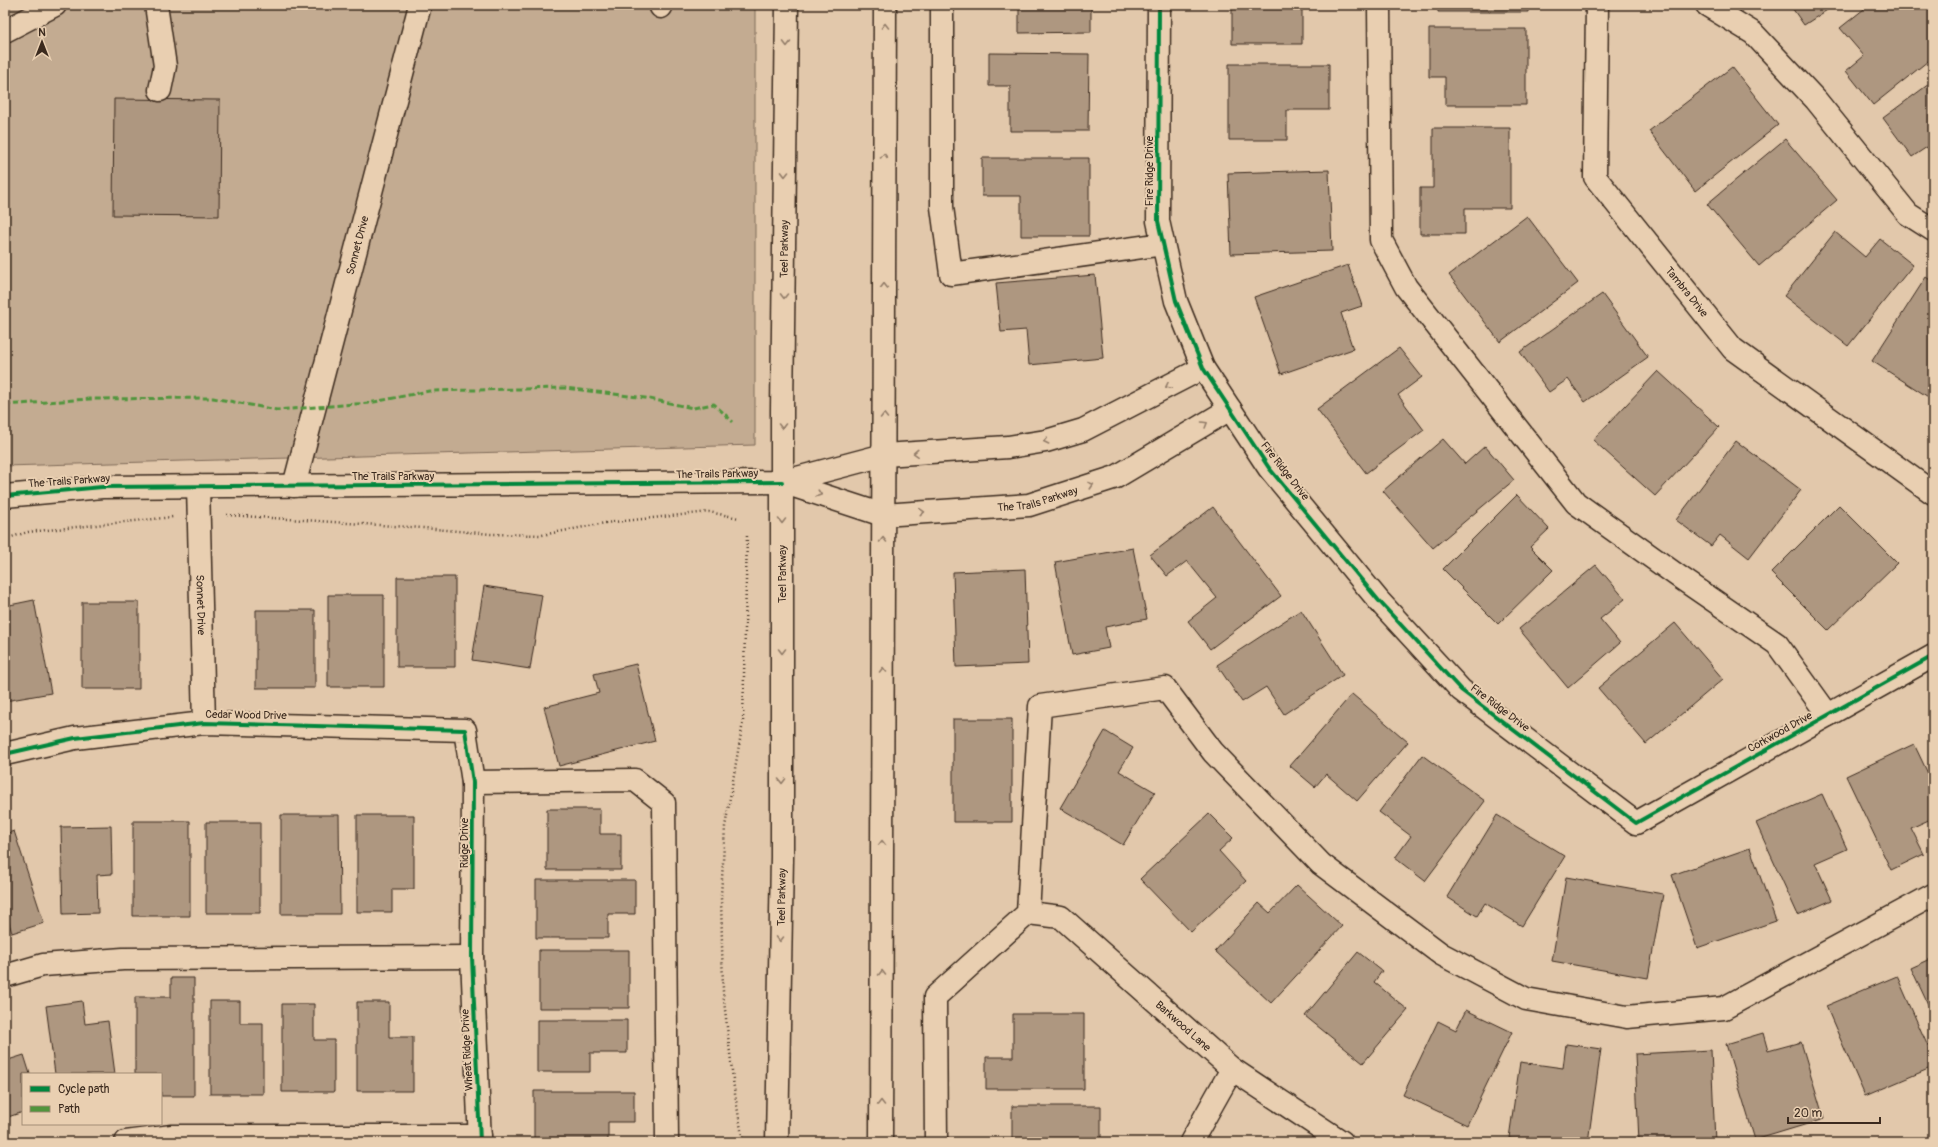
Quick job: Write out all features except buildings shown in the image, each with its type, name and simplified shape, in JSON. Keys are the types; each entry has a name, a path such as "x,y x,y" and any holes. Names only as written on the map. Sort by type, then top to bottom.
{"street":[{"path":"5,30 55,5"},
{"path":"156,5 165,66 160,90"},
{"name":"Sonnet Drive","path":"294,486 419,5"},
{"name":"Teel Parkway","path":"776,1142 782,857 782,482 787,5"},
{"path":"881,1142 885,5"},
{"path":"942,5 942,207 951,274 1163,244"},
{"name":"Fire Ridge Drive","path":"1159,5 1158,221 1176,301 1202,368 1268,468 1379,601 1461,690 1636,823"},
{"path":"1379,5 1381,240 1406,287 1576,502 1678,576 1776,644 1828,715"},
{"name":"Tambra Drive","path":"1597,5 1595,177 1733,349 1933,492"},
{"path":"1707,5 1753,33 1816,100 1908,214 1933,230"},
{"name":"The Trails Parkway","path":"5,496 102,487 782,482 884,455 1008,448 1046,441 1083,430 1202,368"},
{"name":"The Trails Parkway","path":"782,482 883,515 1029,505 1116,477 1230,409"},
{"name":"Sonnet Drive","path":"198,486 200,514 204,723"},
{"name":"Corkwood Drive","path":"1636,823 1933,656"},
{"path":"936,1142 935,997 1028,913 1040,706 1165,688 1213,752 1321,864 1441,954 1526,999 1627,1017 1724,1008 1933,895"},
{"name":"Cedar Wood Drive","path":"5,754 75,738 204,723 465,730"},
{"name":"Ridge Drive","path":"465,730 473,782 472,957"},
{"path":"473,782 635,780 664,803 667,1142"},
{"name":"Barkwood Lane","path":"1028,913 1061,917 1232,1069 1342,1142"},
{"path":"5,976 43,965 123,959 472,957"},
{"name":"Wheat Ridge Drive","path":"472,957 480,1139"},
{"path":"1191,1142 1232,1069"},
{"path":"126,1142 172,1136 284,1139 480,1139"}],"path":[{"path":"5,540 28,532 200,514 424,528 491,534 542,535 605,523 710,512 739,518"},
{"path":"743,1142 734,1088 723,992 721,896 725,827 743,722 747,535"}],"shaded area":[{"path":"5,5 755,5 755,445 5,466"}],"marked path":[{"path":"5,405 89,399 213,398 277,410 369,403 429,391 565,388 645,398 693,408 714,404 733,422"}],"cycle path":[{"path":"1159,5 1158,221 1176,301 1203,368 1269,468 1379,601 1461,690 1636,823 1933,656"},
{"path":"5,496 102,487 782,482"},
{"path":"5,754 75,738 204,723 465,730 473,782 472,957 480,1142"}]}
